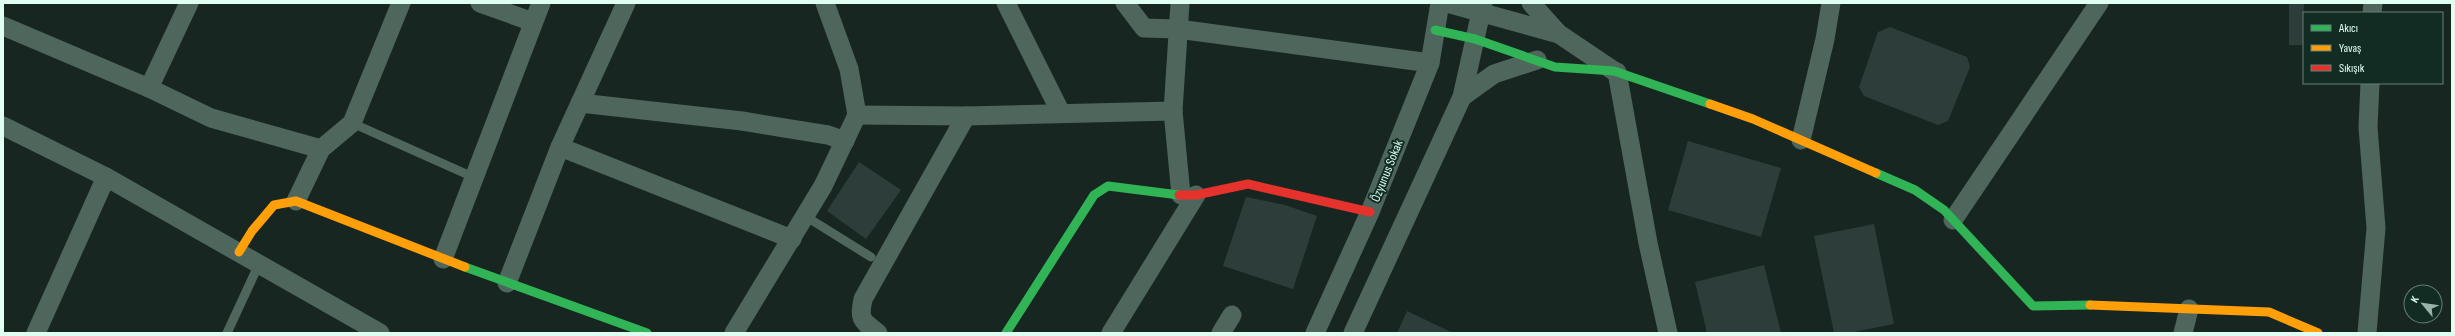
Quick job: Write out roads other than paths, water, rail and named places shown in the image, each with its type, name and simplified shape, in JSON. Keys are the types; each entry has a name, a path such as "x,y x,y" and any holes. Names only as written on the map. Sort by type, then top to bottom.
{"street":[{"path":"149,88 189,3"},
{"path":"296,201 321,149 352,124 401,3"},
{"path":"480,3 533,22"},
{"path":"443,258 540,3"},
{"path":"507,283 560,147 626,3"},
{"path":"734,333 805,216 845,141 857,115 849,69 825,3"},
{"path":"1006,3 1061,113"},
{"path":"1125,3 1144,28 1178,29 1430,63"},
{"path":"1111,333 1188,195 1174,111 1180,3"},
{"name":"Özyunus Sokak","path":"1315,333 1370,212 1430,63 1440,3"},
{"path":"1446,3 1482,8 1559,34"},
{"path":"1531,3 1559,34 1615,72 1648,243 1668,333"},
{"path":"1801,140 1825,39 1831,3"},
{"path":"1953,220 2099,3"},
{"path":"1353,333 1462,97 1482,8"},
{"path":"3,26 149,88 211,118 321,149"},
{"path":"1435,30 1475,39 1555,66 1615,72 1738,114 1915,190 1944,210 2033,306 2110,305 2269,312 2318,333"},
{"path":"1462,97 1494,74 1537,60"},
{"path":"2367,333 2376,228 2368,127 2370,84"},
{"path":"580,103 742,121 828,135 845,141"},
{"path":"857,115 966,116 1174,111"},
{"path":"878,333 863,321 860,314 863,299 966,116"},
{"path":"3,126 106,177 376,332"},
{"path":"560,147 792,239"},
{"path":"36,333 106,177"},
{"path":"1006,333 1094,195 1108,186 1188,195 1248,184 1370,212"},
{"path":"239,252 252,231 274,205 296,201 507,283 647,333"},
{"path":"2182,333 2190,309"},
{"path":"1221,333 1232,315"}],"lane":[{"path":"352,124 473,177"},
{"path":"805,216 871,257"},
{"path":"227,333 259,264"}]}
